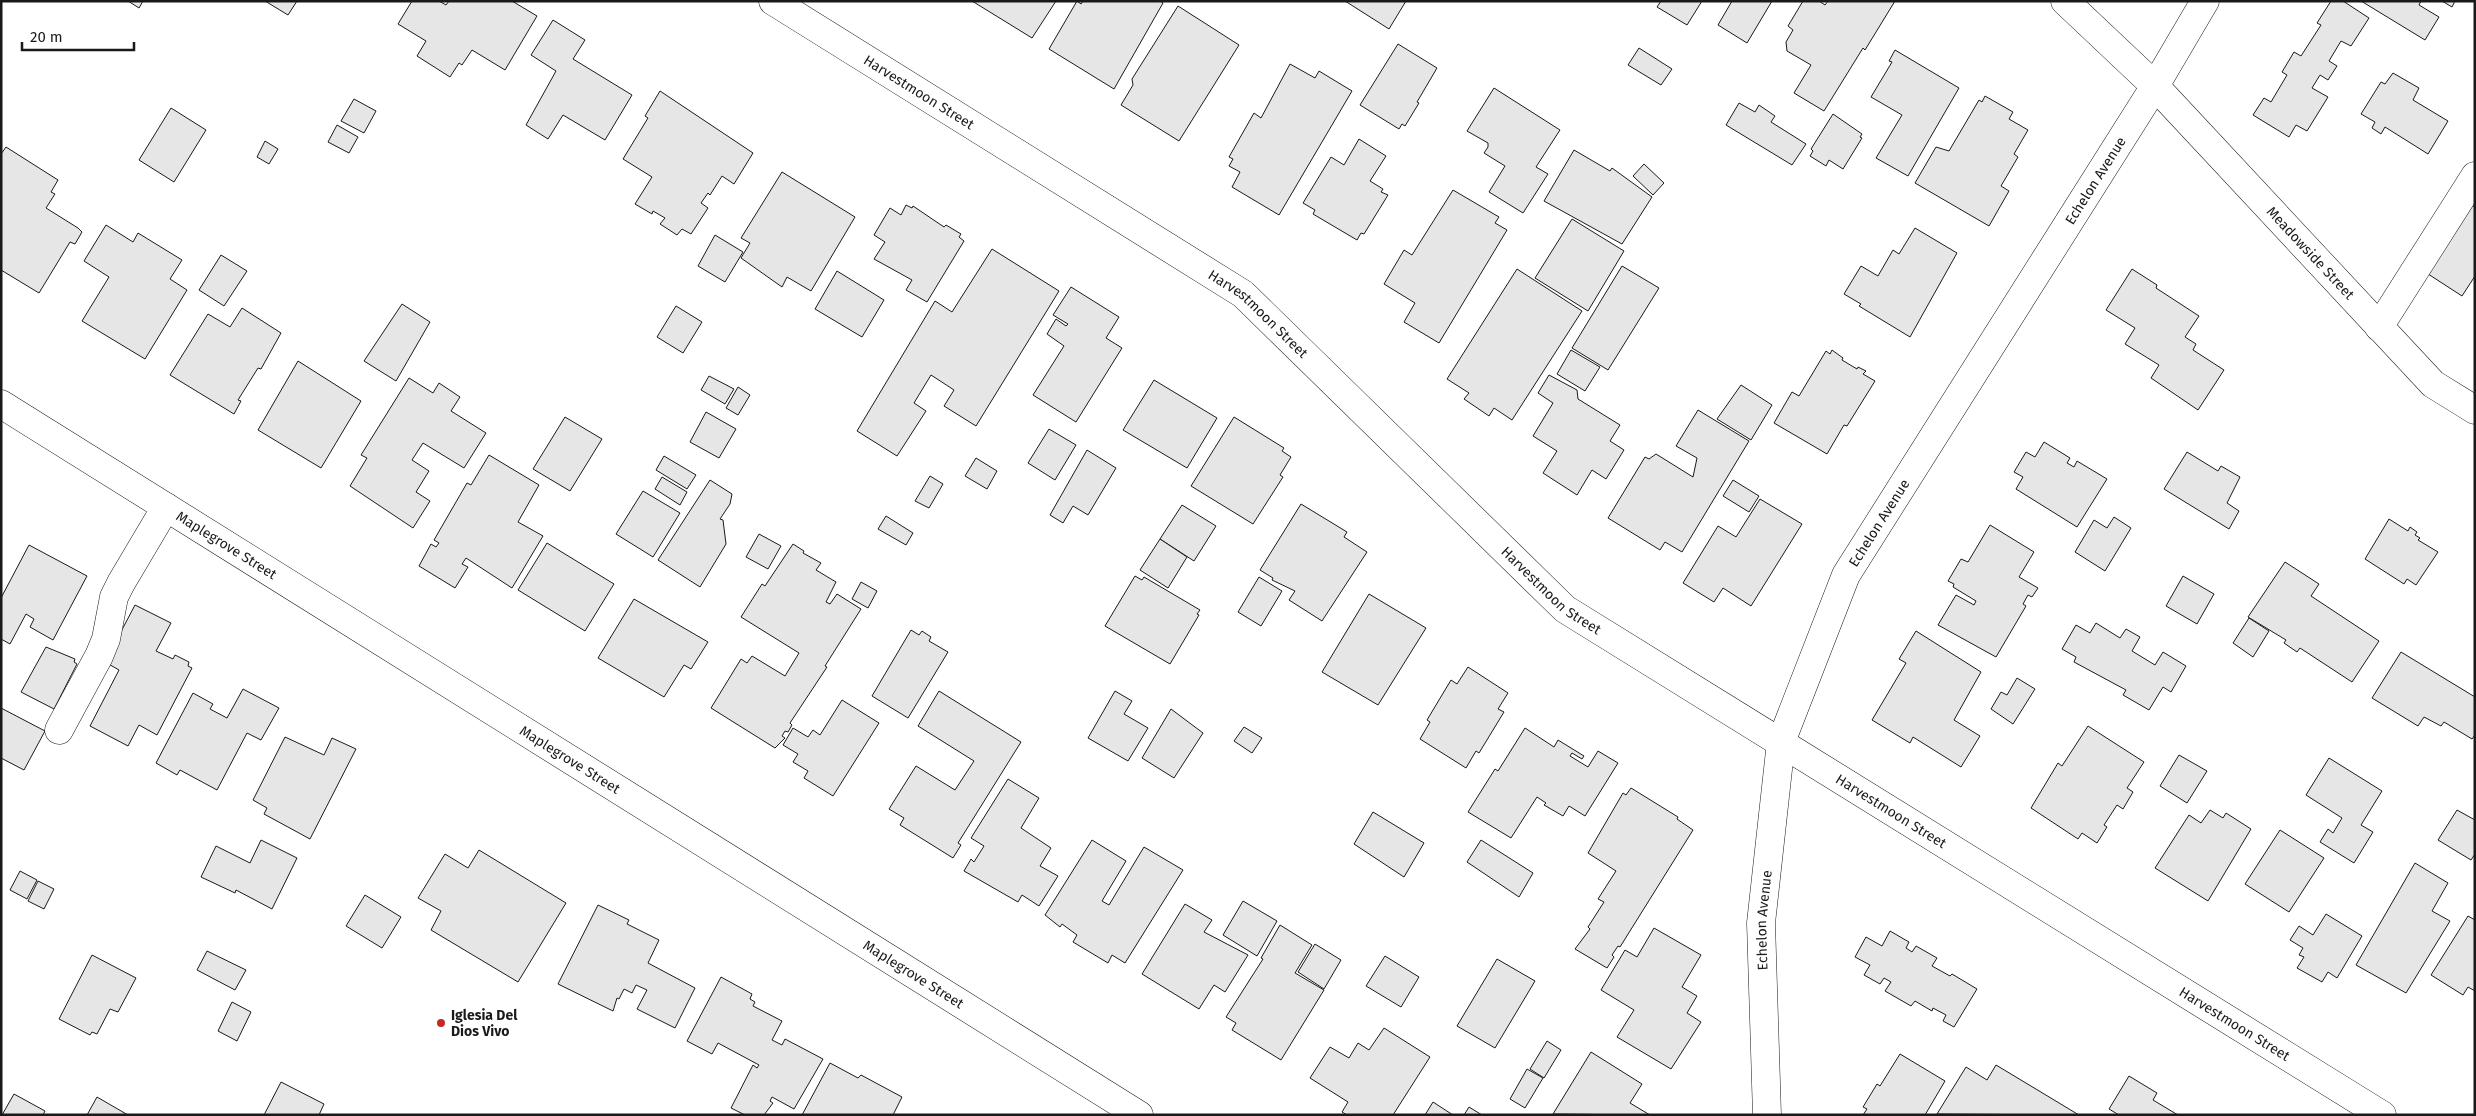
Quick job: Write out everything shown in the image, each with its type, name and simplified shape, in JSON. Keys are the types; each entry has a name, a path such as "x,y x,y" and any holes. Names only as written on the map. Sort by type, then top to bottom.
{"street":[{"name":"Harvestmoon Street","path":"773,1 1243,294 1565,609 2382,1115"},
{"name":"Meadowside Street","path":"2065,1 2154,86 2433,384 2475,410"},
{"name":"Echelon Avenue","path":"1767,1115 1761,923 1781,742 1846,575 2154,86 2205,1"},
{"path":"2379,327 2475,176"},
{"name":"Maplegrove Street","path":"1,404 1139,1115"},
{"path":"59,730 99,656 106,639 114,597 166,506"}],"building":[{"path":"128,1 143,1 139,8"},
{"path":"265,1 297,1 288,15"},
{"path":"412,1 439,1 446,5 449,1 512,1 537,16 505,70 472,50 462,65 459,63 450,77 417,56 426,41 398,24"},
{"path":"972,1 1056,1 1032,38"},
{"path":"1077,1 1081,4 1083,1 1160,1 1163,3 1114,89 1049,49"},
{"path":"1345,1 1406,1 1389,29"},
{"path":"1661,1 1702,1 1687,25 1657,7"},
{"path":"1732,1 1772,1 1747,43 1718,25"},
{"path":"1803,1 1819,1 1825,5 1828,1 1895,1 1824,111 1794,93 1811,65 1787,51 1786,42 1793,30 1788,26"},
{"path":"2331,1 2343,1 2369,18 2351,46 2341,41 2329,61 2337,66 2328,80 2320,75 2312,88 2328,97 2307,131 2296,125 2289,137 2253,115 2264,98 2271,102 2287,75 2282,72 2294,52 2301,56 2321,25 2317,23"},
{"path":"2361,1 2421,1 2419,5 2439,17 2425,40"},
{"path":"2442,1 2455,1 2452,7"},
{"path":"1178,6 1239,45 1179,141 1121,105 1133,85 1132,79"},
{"path":"553,20 585,40 573,59 632,95 605,140 563,115 548,139 526,125 556,71 531,55"},
{"path":"1398,44 1437,68 1405,126 1402,124 1399,129 1360,105"},
{"path":"1639,48 1672,69 1661,85 1628,65"},
{"path":"1895,50 1959,88 1908,176 1876,158 1902,115 1871,97 1892,62 1889,61"},
{"path":"1290,64 1315,78 1319,71 1352,91 1279,215 1232,187 1240,172 1229,166 1233,159 1229,157 1254,113 1261,118"},
{"path":"2393,73 2419,88 2413,100 2448,121 2428,154 2385,127 2381,134 2372,128 2375,122 2361,114 2381,82 2385,84"},
{"path":"1494,88 1560,130 1536,167 1548,174 1523,213 1489,192 1505,166 1484,153 1488,143 1467,131"},
{"path":"660,91 753,153 734,184 722,176 710,195 708,193 701,203 708,208 691,234 682,229 677,235 660,224 665,218 653,211 652,214 635,204 652,177 623,159 648,118 645,116"},
{"path":"1985,96 2013,112 2009,119 2028,130 2014,154 2018,157 2001,186 2009,191 1989,226 1915,183 1936,147 1949,151 1979,100 1982,102"},
{"path":"354,99 376,111 364,133 341,121"},
{"path":"1739,103 1755,112 1759,105 1775,116 1771,122 1806,144 1792,165 1726,125"},
{"path":"171,108 206,130 174,182 139,160"},
{"path":"1833,114 1862,134 1860,137 1862,138 1843,169 1829,160 1826,166 1810,156 1813,151 1811,149"},
{"path":"337,125 358,137 349,153 328,142"},
{"path":"1359,139 1386,156 1370,181 1383,189 1381,192 1388,195 1364,234 1361,233 1357,240 1313,214 1315,210 1303,203 1331,157 1344,165"},
{"path":"265,141 278,149 269,164 257,157"},
{"path":"6,147 58,180 51,192 55,194 46,208 82,232 75,244 70,242 39,293 1,270 1,154"},
{"path":"1574,150 1610,171 1612,168 1652,197 1622,244 1544,201"},
{"path":"1644,164 1664,183 1653,195 1633,176"},
{"path":"782,172 855,217 811,291 787,277 782,287 741,258 750,243 741,238"},
{"path":"1453,190 1499,217 1495,223 1507,230 1439,343 1404,322 1415,303 1384,284 1404,250 1412,255"},
{"path":"2469,204 2475,207 2475,276 2462,296 2425,272"},
{"path":"906,205 912,208 913,206 944,227 946,225 961,234 959,237 964,241 927,302 906,290 912,280 874,259 885,242 874,235 890,208 901,215"},
{"path":"1572,219 1624,251 1588,311 1535,278"},
{"path":"106,225 133,242 138,233 182,260 170,279 187,290 145,359 82,321 109,277 84,261"},
{"path":"1915,228 1957,253 1910,337 1859,306 1861,304 1844,294 1861,266 1878,276 1893,250 1899,254"},
{"path":"715,235 743,252 725,282 698,266"},
{"path":"992,249 1059,291 976,426 944,406 954,390 931,375 914,403 926,411 897,456 857,431 935,301 952,312"},
{"path":"221,255 247,271 224,306 199,290"},
{"path":"1622,266 1659,288 1608,370 1572,348"},
{"path":"1517,269 1582,311 1512,420 1494,408 1489,416 1464,399 1469,393 1447,379"},
{"path":"2132,269 2157,285 2156,288 2199,316 2185,337 2196,344 2193,350 2224,370 2198,410 2151,378 2159,365 2125,344 2135,328 2106,310"},
{"path":"837,271 884,300 862,337 815,309"},
{"path":"1071,287 1119,317 1106,338 1122,348 1076,422 1033,395 1064,346 1047,334 1056,319 1066,326 1068,324 1053,315"},
{"path":"402,304 430,322 396,381 364,361"},
{"path":"676,306 702,322 683,353 657,337"},
{"path":"242,308 281,333 261,369 258,368 238,400 241,401 234,414 170,375 208,314 230,327"},
{"path":"1571,350 1600,367 1585,391 1557,374"},
{"path":"1832,350 1843,358 1842,360 1857,369 1858,367 1866,371 1863,374 1875,381 1847,426 1844,425 1827,454 1774,423 1792,392 1799,396 1826,351 1830,354"},
{"path":"298,361 361,401 321,468 258,430"},
{"path":"1549,375 1577,390 1578,399 1620,425 1610,441 1624,450 1606,479 1592,470 1577,495 1543,473 1557,451 1533,436 1553,403 1538,393"},
{"path":"709,376 734,389 725,404 701,390"},
{"path":"409,378 433,393 439,383 460,397 451,411 486,433 464,468 423,443 412,460 429,471 416,492 430,501 413,528 350,486 367,458 361,455"},
{"path":"1154,380 1217,418 1187,468 1123,430"},
{"path":"1741,385 1772,405 1751,440 1717,419"},
{"path":"738,387 750,395 738,415 726,408"},
{"path":"1698,410 1749,441 1682,552 1665,542 1660,550 1608,518 1645,457 1649,459 1656,454 1693,477 1697,458 1676,446"},
{"path":"706,412 736,429 719,458 690,442"},
{"path":"565,417 602,439 570,491 533,469"},
{"path":"1234,417 1284,448 1282,451 1291,457 1280,475 1283,477 1253,524 1191,486"},
{"path":"1049,429 1076,445 1055,480 1028,463"},
{"path":"2044,442 2070,458 2067,463 2074,467 2077,461 2107,479 2077,527 2016,489 2023,477 2014,472 2026,452 2035,457"},
{"path":"1087,450 1116,468 1088,515 1073,506 1063,523 1050,515"},
{"path":"2187,452 2218,471 2221,466 2240,477 2227,503 2239,511 2229,529 2164,489"},
{"path":"489,455 539,485 518,522 543,536 512,588 466,558 462,564 468,567 455,588 419,566 431,544 436,547 439,543 434,540 467,483 471,485"},
{"path":"664,456 696,475 687,489 656,470"},
{"path":"976,458 997,471 987,489 965,476"},
{"path":"930,476 943,484 929,508 915,501"},
{"path":"662,477 687,492 680,505 655,489"},
{"path":"710,480 732,494 730,504 720,519 723,520 726,544 700,587 658,560"},
{"path":"1733,480 1759,496 1749,512 1723,496"},
{"path":"643,491 680,513 653,557 616,534"},
{"path":"1760,499 1802,524 1751,606 1723,588 1714,602 1683,583 1718,526 1736,537"},
{"path":"1301,504 1347,532 1344,537 1367,552 1322,621 1289,600 1295,591 1272,580 1273,578 1260,570"},
{"path":"1182,505 1216,526 1194,561 1160,539"},
{"path":"886,516 913,533 906,545 878,529"},
{"path":"2114,517 2131,528 2105,571 2075,552 2094,520 2107,528"},
{"path":"2389,519 2408,531 2410,527 2417,532 2415,535 2420,538 2418,540 2438,552 2416,585 2407,579 2404,584 2365,559"},
{"path":"1990,525 2034,552 2019,577 2038,588 2032,597 2028,595 2023,604 2026,606 1996,657 1938,625 1956,595 1974,605 1976,601 1953,587 1954,584 1948,581 1961,559 1968,562"},
{"path":"759,534 781,546 768,569 746,557"},
{"path":"1160,539 1187,557 1168,588 1140,570"},
{"path":"547,543 614,584 585,631 518,590"},
{"path":"793,544 804,551 803,553 821,563 816,570 836,582 826,602 830,604 837,594 861,609 825,666 827,667 790,723 792,725 788,732 785,731 782,736 785,738 775,748 711,708 741,659 747,663 752,656 785,676 799,653 741,617 762,584 765,586"},
{"path":"29,545 87,576 53,640 30,627 34,619 26,614 10,644 1,639 1,598"},
{"path":"2285,562 2319,584 2311,596 2379,641 2352,682 2300,648 2297,652 2284,643 2286,640 2248,617"},
{"path":"1135,576 1142,580 1144,577 1200,610 1197,614 1199,615 1170,664 1105,626"},
{"path":"2183,576 2214,594 2197,624 2166,606"},
{"path":"1259,577 1282,591 1261,626 1238,612"},
{"path":"861,582 877,591 868,608 852,599"},
{"path":"1369,594 1426,628 1378,705 1322,672"},
{"path":"634,599 708,642 691,669 684,665 664,697 598,658"},
{"path":"135,605 171,623 156,651 173,659 175,655 189,662 188,666 192,668 157,735 139,725 128,746 90,726 119,670 105,662"},
{"path":"2249,618 2269,631 2253,657 2233,643"},
{"path":"2096,623 2120,638 2126,629 2140,637 2132,651 2155,665 2163,652 2186,666 2171,692 2163,687 2149,710 2123,695 2126,690 2074,662 2076,657 2062,649 2076,625 2090,633"},
{"path":"911,630 919,635 922,631 931,637 929,641 948,652 908,718 872,696"},
{"path":"1916,631 1981,672 1954,720 1980,736 1961,767 1913,737 1910,743 1872,720 1906,663 1899,659"},
{"path":"46,647 75,659 74,662 77,664 54,709 21,692"},
{"path":"2401,652 2475,697 2475,735 2472,739 2444,722 2441,726 2424,717 2418,726 2372,698"},
{"path":"1468,667 1508,693 1498,709 1504,712 1479,753 1476,751 1466,768 1420,739 1430,722 1427,720 1451,680 1457,684"},
{"path":"2017,678 2035,689 2013,724 1991,709 2001,692 2007,695"},
{"path":"243,689 279,708 261,740 247,733 217,790 180,770 177,775 156,763 193,693 213,704 210,709 227,718"},
{"path":"939,691 1021,742 958,843 961,845 953,858 900,825 904,818 889,809 916,766 955,790 974,761 918,726"},
{"path":"1115,691 1132,701 1124,714 1148,728 1128,761 1088,738"},
{"path":"842,700 879,723 833,796 804,778 808,771 793,762 798,754 783,745 793,728 808,737 813,730 820,735"},
{"path":"1,708 45,731 24,770 1,758"},
{"path":"1171,709 1203,733 1174,778 1142,758"},
{"path":"2088,726 2144,762 2127,788 2133,792 2123,809 2117,805 2104,825 2107,827 2097,843 2082,833 2078,839 2031,808 2058,763 2062,766"},
{"path":"1244,727 1262,738 1252,753 1234,741"},
{"path":"1525,728 1554,747 1558,740 1584,756 1582,759 1572,753 1570,756 1588,767 1598,751 1618,763 1585,816 1569,806 1563,816 1544,805 1546,803 1537,797 1511,838 1468,812 1495,769 1498,771"},
{"path":"285,737 324,755 332,738 356,749 310,839 264,814 267,808 253,800"},
{"path":"2179,755 2207,771 2187,803 2160,786"},
{"path":"2329,758 2382,791 2361,825 2373,832 2354,863 2320,842 2328,829 2333,833 2342,818 2306,795"},
{"path":"1008,779 1039,798 1021,828 1051,848 1040,866 1058,876 1039,906 1022,895 1018,902 964,871 971,859 974,862 984,846 971,838"},
{"path":"1631,788 1678,817 1677,819 1693,830 1620,947 1618,946 1612,955 1614,957 1607,968 1575,949 1590,929 1588,927 1604,902 1598,899 1616,871 1588,853 1623,793 1626,795"},
{"path":"2210,810 2223,818 2226,813 2251,829 2208,901 2155,868 2189,815 2201,823"},
{"path":"2457,810 2475,820 2475,854 2471,860 2438,840"},
{"path":"1373,812 1424,843 1404,877 1354,844"},
{"path":"2280,830 2324,858 2289,912 2245,884"},
{"path":"261,840 297,858 272,909 236,890 235,893 201,877 216,846 250,863"},
{"path":"1092,840 1126,861 1102,901 1109,905 1144,847 1183,870 1125,963 1112,955 1108,963 1073,942 1077,935 1062,924 1060,927 1045,915"},
{"path":"1481,840 1533,873 1519,897 1467,862"},
{"path":"479,850 566,903 518,982 431,930 441,911 418,898 445,854 468,868"},
{"path":"2415,863 2448,883 2432,911 2450,921 2406,993 2356,965"},
{"path":"20,871 37,880 27,899 10,890"},
{"path":"38,881 54,889 44,909 28,901"},
{"path":"365,895 401,917 382,948 346,926"},
{"path":"1243,901 1277,921 1257,956 1223,935"},
{"path":"1185,904 1212,920 1204,932 1248,955 1225,992 1214,985 1199,1009 1142,974"},
{"path":"598,905 629,920 627,924 659,940 648,963 695,988 675,1028 637,1009 647,990 636,985 632,993 624,989 619,999 617,998 613,1011 558,984"},
{"path":"2326,914 2362,936 2337,978 2328,972 2322,982 2297,968 2304,957 2299,955 2303,948 2290,940 2299,926 2313,935"},
{"path":"2468,916 2475,920 2475,991 2468,987 2463,995 2431,975"},
{"path":"1280,925 1312,945 1295,973 1324,990 1281,1060 1232,1030 1236,1023 1226,1017 1263,959 1261,958"},
{"path":"1654,928 1701,955 1682,987 1697,996 1687,1013 1701,1022 1671,1069 1617,1037 1634,1010 1601,990 1625,950 1637,957"},
{"path":"1890,931 1909,942 1906,948 1912,952 1916,946 1937,958 1932,966 1950,976 1952,974 1977,989 1954,1027 1943,1021 1946,1015 1933,1008 1932,1011 1915,1001 1911,1006 1885,991 1891,982 1884,978 1880,984 1864,975 1870,965 1855,957 1866,937 1882,946"},
{"path":"1315,944 1341,960 1324,989 1298,972"},
{"path":"207,951 246,970 235,990 197,970"},
{"path":"92,955 136,978 118,1012 110,1009 97,1034 92,1032 90,1035 59,1019"},
{"path":"1385,956 1419,977 1401,1007 1366,986"},
{"path":"1497,959 1535,981 1495,1048 1457,1026"},
{"path":"721,977 752,994 750,999 755,1002 753,1006 782,1021 772,1040 782,1045 785,1039 823,1059 794,1109 772,1097 770,1101 773,1103 764,1115 745,1115 731,1108 753,1065 757,1068 759,1065 718,1043 712,1054 687,1041"},
{"path":"232,1002 251,1012 237,1041 218,1031"},
{"path":"1384,1028 1430,1057 1393,1115 1347,1115 1342,1112 1348,1102 1310,1078 1330,1047 1349,1058 1358,1043 1369,1050"},
{"path":"1547,1041 1561,1050 1544,1078 1530,1069"},
{"path":"1591,1052 1642,1084 1630,1103 1650,1115 1553,1114"},
{"path":"1900,1054 1945,1081 1925,1115 1863,1115 1867,1109 1863,1107 1877,1084 1880,1086"},
{"path":"830,1063 858,1078 861,1075 902,1097 893,1115 802,1115"},
{"path":"1996,1065 2079,1115 1937,1114 1966,1067 1987,1080"},
{"path":"1527,1069 1543,1078 1525,1108 1510,1099"},
{"path":"2129,1076 2157,1093 2153,1100 2178,1115 2119,1115 2109,1109"},
{"path":"281,1082 324,1104 319,1115 264,1115"},
{"path":"14,1094 45,1111 43,1115 2,1115"},
{"path":"97,1097 128,1115 87,1115"},
{"path":"1433,1102 1453,1115 1425,1115"},
{"path":"1469,1107 1482,1115 1464,1115"}],"place":[{"name":"Iglesia Del Dios Vivo","path":"441,1023"}]}
